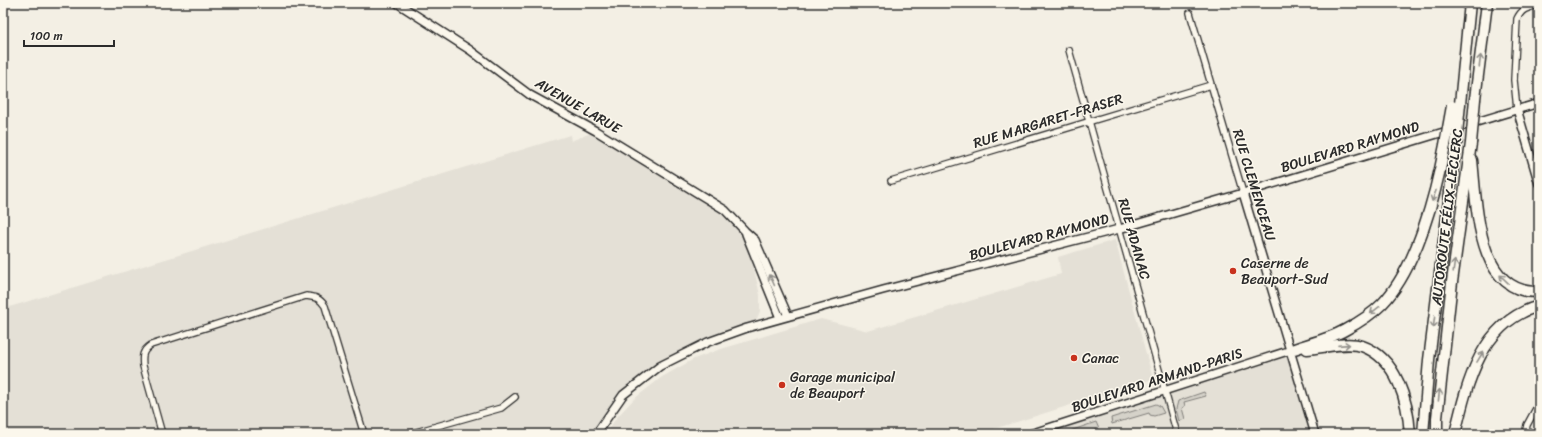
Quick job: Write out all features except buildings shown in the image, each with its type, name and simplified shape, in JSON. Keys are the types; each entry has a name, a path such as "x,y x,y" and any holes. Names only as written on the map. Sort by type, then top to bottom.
{"highway":[{"name":"AUTOROUTE FÉLIX-LECLERC","path":"1423,434 1430,353 1456,144 1456,105 1468,32 1470,3"},
{"name":"AUTOROUTE FÉLIX-LECLERC","path":"1437,434 1437,418 1451,290 1487,3"},
{"path":"1291,350 1344,331 1382,304 1400,281 1416,247 1437,185 1445,145 1456,105"},
{"path":"1470,142 1479,224 1486,250 1499,275 1512,287 1530,292 1539,292"},
{"path":"1455,434 1462,405 1476,363 1492,337 1504,323 1519,313 1539,306"},
{"path":"1291,350 1350,345 1362,346 1377,354 1390,369 1402,390 1410,434"}],"street":[{"name":"AVENUE LARUE","path":"397,3 470,50 530,95 596,131 725,210 745,232 756,240 788,316"},
{"path":"1539,5 1520,12 1517,19 1514,80 1517,109 1539,184"},
{"name":"RUE CLEMENCEAU","path":"1190,13 1315,434"},
{"name":"RUE ADANAC","path":"1069,50 1177,434"},
{"name":"RUE MARGARET-FRASER","path":"891,181 1211,85"},
{"name":"BOULEVARD RAYMOND","path":"596,434 623,395 660,366 708,342 747,328 1119,229 1539,103"},
{"name":"AVENUE LARUE","path":"745,232 780,318"},
{"path":"162,434 142,358 143,353 151,345 306,296 316,298 325,306 364,434"},
{"name":"BOULEVARD ARMAND-PARIS","path":"1030,434 1165,392 1291,350"},
{"path":"409,434 501,408 515,397"},
{"path":"1525,434 1527,424 1539,403"}],"shaded area":[{"path":"596,131 725,210 745,231 760,295 760,311 757,319 747,328 660,366 623,395 596,434 3,434 3,309 570,135 571,141"},
{"path":"1115,240 1153,379 978,434 605,434 617,417 634,399 662,377 694,359 718,350 821,319 868,331 1061,274 1058,257"},
{"path":"1291,350 1315,434 1031,434"},
{"path":"1204,392 1206,396 1184,402 1185,406 1182,408 1185,419 1179,421 1176,409 1178,401"},
{"path":"1156,404 1160,406 1164,413 1154,416 1150,415 1149,413 1112,424 1111,418"},
{"path":"1096,422 1099,429 1084,434 1066,434 1067,432"}],"place":[{"name":"Caserne de Beauport-Sud","path":"1233,271"},
{"name":"Canac","path":"1074,358"},
{"name":"Garage municipal de Beauport","path":"782,385"}]}
